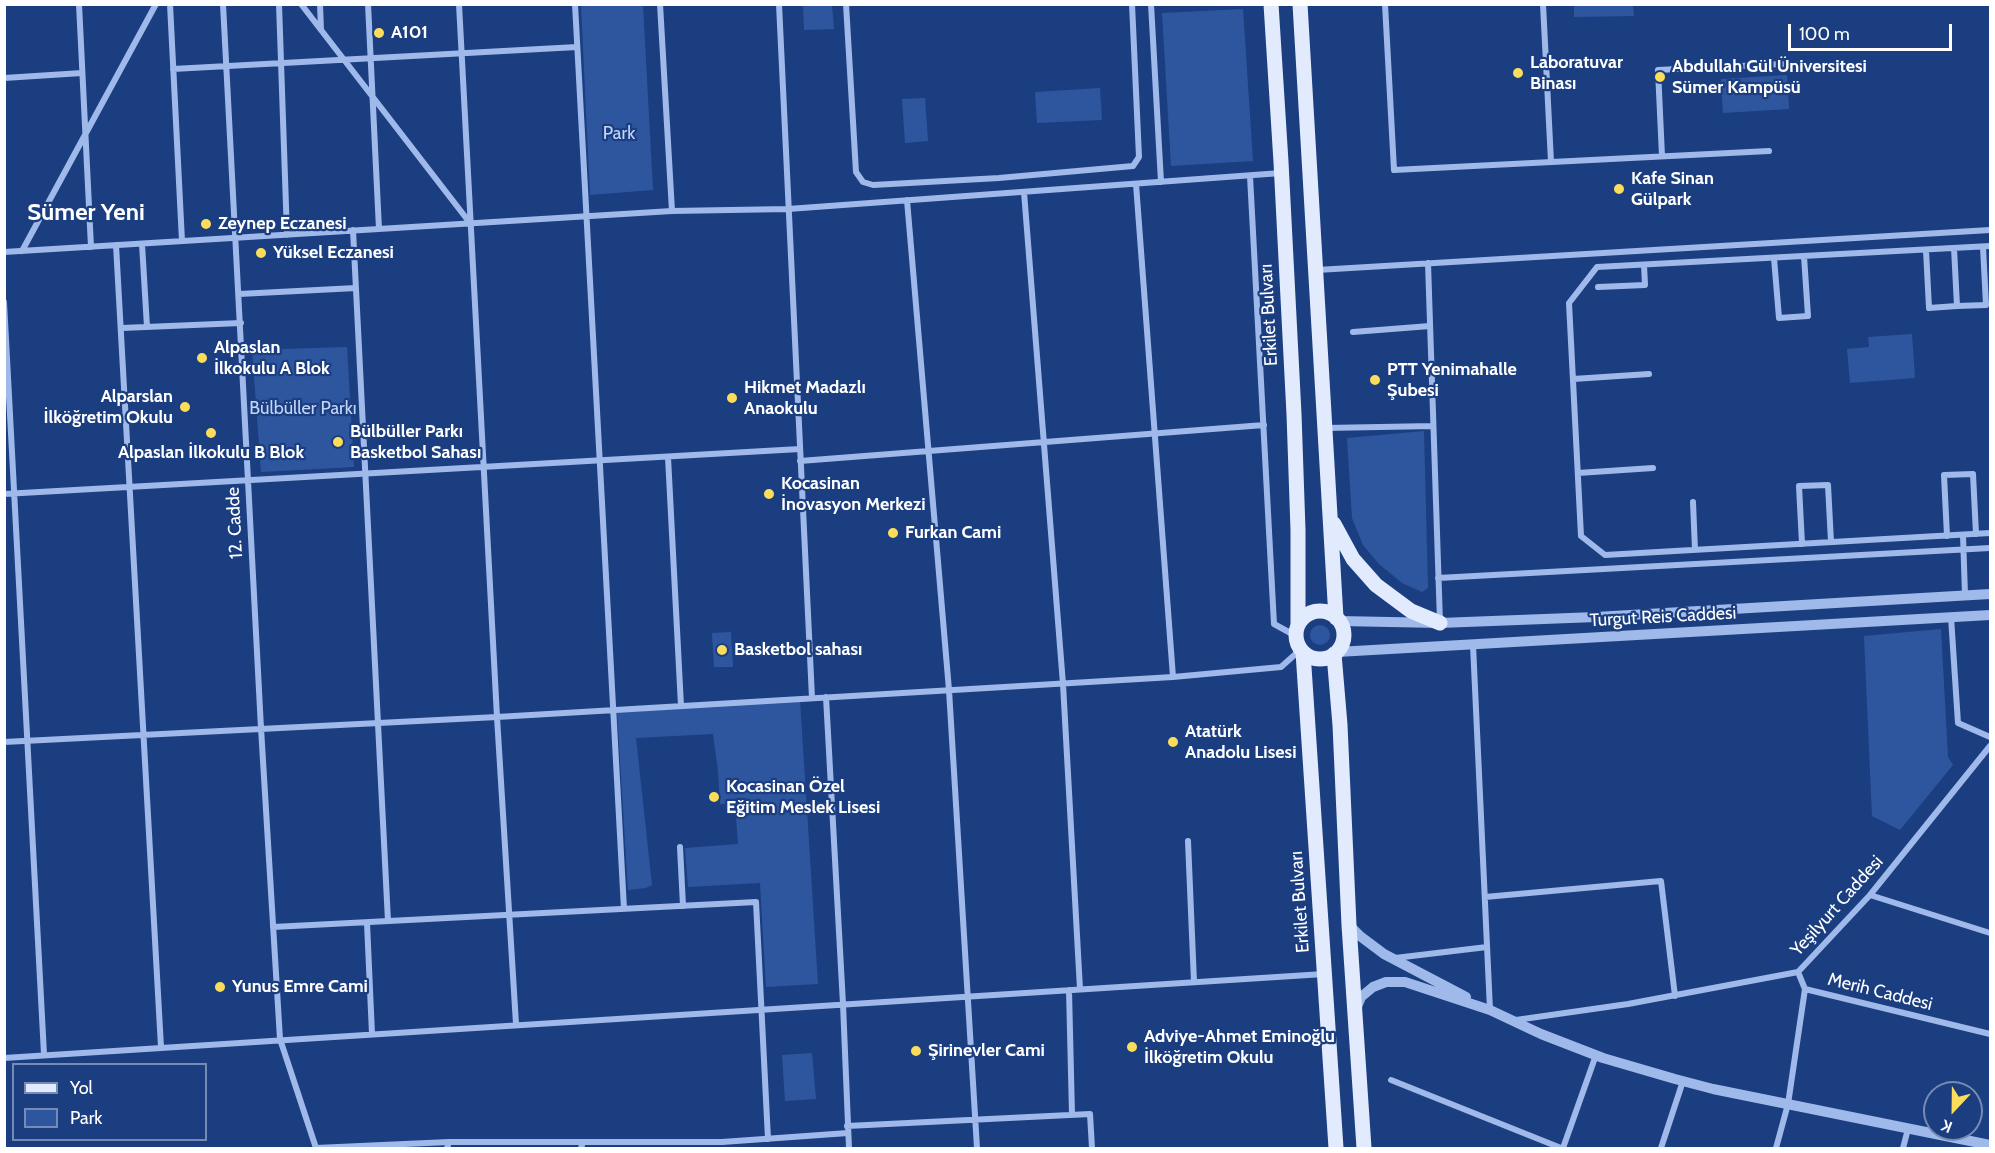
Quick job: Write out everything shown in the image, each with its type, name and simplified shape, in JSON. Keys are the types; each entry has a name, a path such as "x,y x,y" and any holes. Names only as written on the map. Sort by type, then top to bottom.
{"main road":[{"name":"Erkilet Bulvarı","path":"1271,4 1294,426 1299,641 1336,1149"},
{"path":"1300,4 1329,514 1337,619 1344,634 1343,642 1336,653 1349,925 1364,1149"},
{"path":"1329,514 1344,545 1358,566 1376,585 1411,611 1440,623"},
{"path":"1336,653 1320,659 1313,658 1299,641 1305,616 1315,612 1326,612 1337,619"}],"street":[{"path":"79,4 91,247"},
{"path":"22,251 156,4"},
{"path":"170,4 182,241"},
{"name":"12. Cadde","path":"223,4 261,728 280,1039 316,1148"},
{"path":"279,4 287,235"},
{"path":"301,4 471,223"},
{"path":"320,4 321,31"},
{"path":"368,4 378,229"},
{"path":"459,4 497,717 516,1024"},
{"path":"574,4 624,909"},
{"path":"660,4 672,211"},
{"path":"779,4 812,698"},
{"path":"846,4 856,172 863,182 873,185 999,178 1133,166 1139,157 1131,4"},
{"path":"1151,4 1161,182"},
{"path":"1385,4 1394,170 1769,151"},
{"path":"1543,4 1551,162"},
{"path":"173,69 577,47"},
{"path":"1662,156 1658,69 1782,64"},
{"path":"4,78 82,73"},
{"path":"4,252 672,211 788,209 1282,173"},
{"path":"4,742 497,717 1063,684 1281,667 1299,641 1274,624 1250,176"},
{"path":"1136,184 1173,677"},
{"path":"1024,192 1063,684 1080,989"},
{"path":"907,200 949,690 977,1149"},
{"path":"353,230 388,921"},
{"path":"1316,270 1990,230"},
{"path":"142,244 147,327"},
{"path":"116,245 161,1047"},
{"path":"1926,250 1929,308 1986,305 1987,246 1597,267 1569,303 1581,536 1605,555 1990,533"},
{"path":"1954,248 1957,306"},
{"path":"1774,258 1779,318 1808,316 1804,256"},
{"path":"1428,263 1440,623"},
{"path":"1598,287 1645,285 1644,265"},
{"path":"239,294 356,288"},
{"path":"4,302 44,1054"},
{"path":"122,328 241,323"},
{"path":"1353,332 1430,326"},
{"path":"1573,379 1650,374"},
{"path":"800,461 1264,425"},
{"path":"1325,428 1433,426"},
{"path":"4,494 800,449"},
{"path":"668,457 681,706"},
{"path":"1578,473 1653,468"},
{"path":"1947,536 1944,476 1973,474 1976,534"},
{"path":"1802,544 1799,486 1828,485 1831,542"},
{"path":"1693,502 1695,550"},
{"path":"1963,535 1965,595"},
{"path":"1438,578 1990,548"},
{"name":"Turgut Reis Caddesi","path":"1337,619 1440,623 1596,617 1990,594"},
{"name":"Turgut Reis Caddesi","path":"1336,653 1990,615"},
{"path":"1951,617 1959,723 1990,737"},
{"path":"1473,645 1490,1010"},
{"path":"826,697 849,1149"},
{"name":"Yeşilyurt Caddesi","path":"1512,1021 1675,996 1798,972 1869,895 1990,746"},
{"path":"1188,841 1194,982"},
{"path":"680,847 683,906"},
{"path":"1485,897 1661,881 1675,996"},
{"path":"1869,895 1990,933"},
{"path":"273,927 756,902 768,1139"},
{"path":"367,922 372,1034"},
{"path":"1349,925 1372,946 1490,1010 1596,1055 1683,1081 1990,1145"},
{"path":"1393,958 1487,947"},
{"path":"1798,972 1805,989"},
{"path":"4,1058 1324,974"},
{"path":"1354,1012 1357,1004 1367,992 1380,984 1393,981 1405,982 1490,1010"},
{"name":"Merih Caddesi","path":"1776,1149 1788,1104 1805,989 1990,1034"},
{"path":"1070,990 1072,1115"},
{"path":"1391,1080 1562,1149 1596,1055"},
{"path":"1661,1149 1683,1081"},
{"path":"316,1148 448,1145 722,1145 847,1129 1090,1114 1092,1149"},
{"path":"1903,1149 1908,1129"}],"green space":[{"name":"Park","path":"581,5 643,5 653,190 590,195"},
{"path":"803,5 832,5 834,29 804,30"},
{"path":"1574,5 1633,5 1634,16 1574,17"},
{"path":"1243,9 1253,161 1171,166 1162,13"},
{"path":"1787,75 1789,109 1723,113 1721,79"},
{"path":"1100,88 1102,120 1037,123 1035,92"},
{"path":"925,98 928,141 905,143 902,99"},
{"path":"1912,334 1915,378 1850,383 1847,349 1869,347 1868,337"},
{"name":"Bülbüller Parkı","path":"347,347 354,467 261,472 252,350"},
{"path":"1424,431 1428,588 1422,592 1402,583 1379,564 1363,545 1352,518 1347,438"},
{"path":"1316,625 1324,625 1330,631 1330,639 1324,645 1316,645 1310,639 1310,631"},
{"path":"1941,629 1948,757 1953,765 1900,830 1872,816 1864,636"},
{"name":"Basketbol sahası","path":"731,632 733,667 714,667 712,633"},
{"name":"Kocasinan Özel Eğitim Meslek Lisesi","path":"800,700 818,984 766,987 760,883 688,887 685,848 738,844 735,804 720,804 713,734 636,738 652,885 628,890 617,712"},
{"path":"812,1053 816,1099 785,1101 782,1055"}],"place":[{"name":"A101","path":"379,33"},
{"name":"Laboratuvar Binası","path":"1518,73"},
{"name":"Abdullah Gül Üniversitesi Sümer Kampüsü","path":"1660,77"},
{"name":"Kafe Sinan Gülpark","path":"1619,189"},
{"name":"Zeynep Eczanesi","path":"206,224"},
{"name":"Yüksel Eczanesi","path":"261,253"},
{"name":"Alpaslan İlkokulu A Blok","path":"202,358"},
{"name":"PTT Yenimahalle Şubesi","path":"1375,380"},
{"name":"Hikmet Madazlı Anaokulu","path":"732,398"},
{"name":"Alparslan İlköğretim Okulu","path":"185,407"},
{"name":"Alpaslan İlkokulu B Blok","path":"211,433"},
{"name":"Bülbüller Parkı Basketbol Sahası","path":"338,442"},
{"name":"Kocasinan İnovasyon Merkezi","path":"769,494"},
{"name":"Furkan Cami","path":"893,533"},
{"name":"Basketbol sahası","path":"722,650"},
{"name":"Atatürk Anadolu Lisesi","path":"1173,742"},
{"name":"Kocasinan Özel Eğitim Meslek Lisesi","path":"714,797"},
{"name":"Yunus Emre Cami","path":"220,987"},
{"name":"Adviye-Ahmet Eminoğlu İlköğretim Okulu","path":"1132,1047"},
{"name":"Şirinevler Cami","path":"916,1051"}],"district":[{"name":"Sümer Yeni","path":"86,213"}]}
